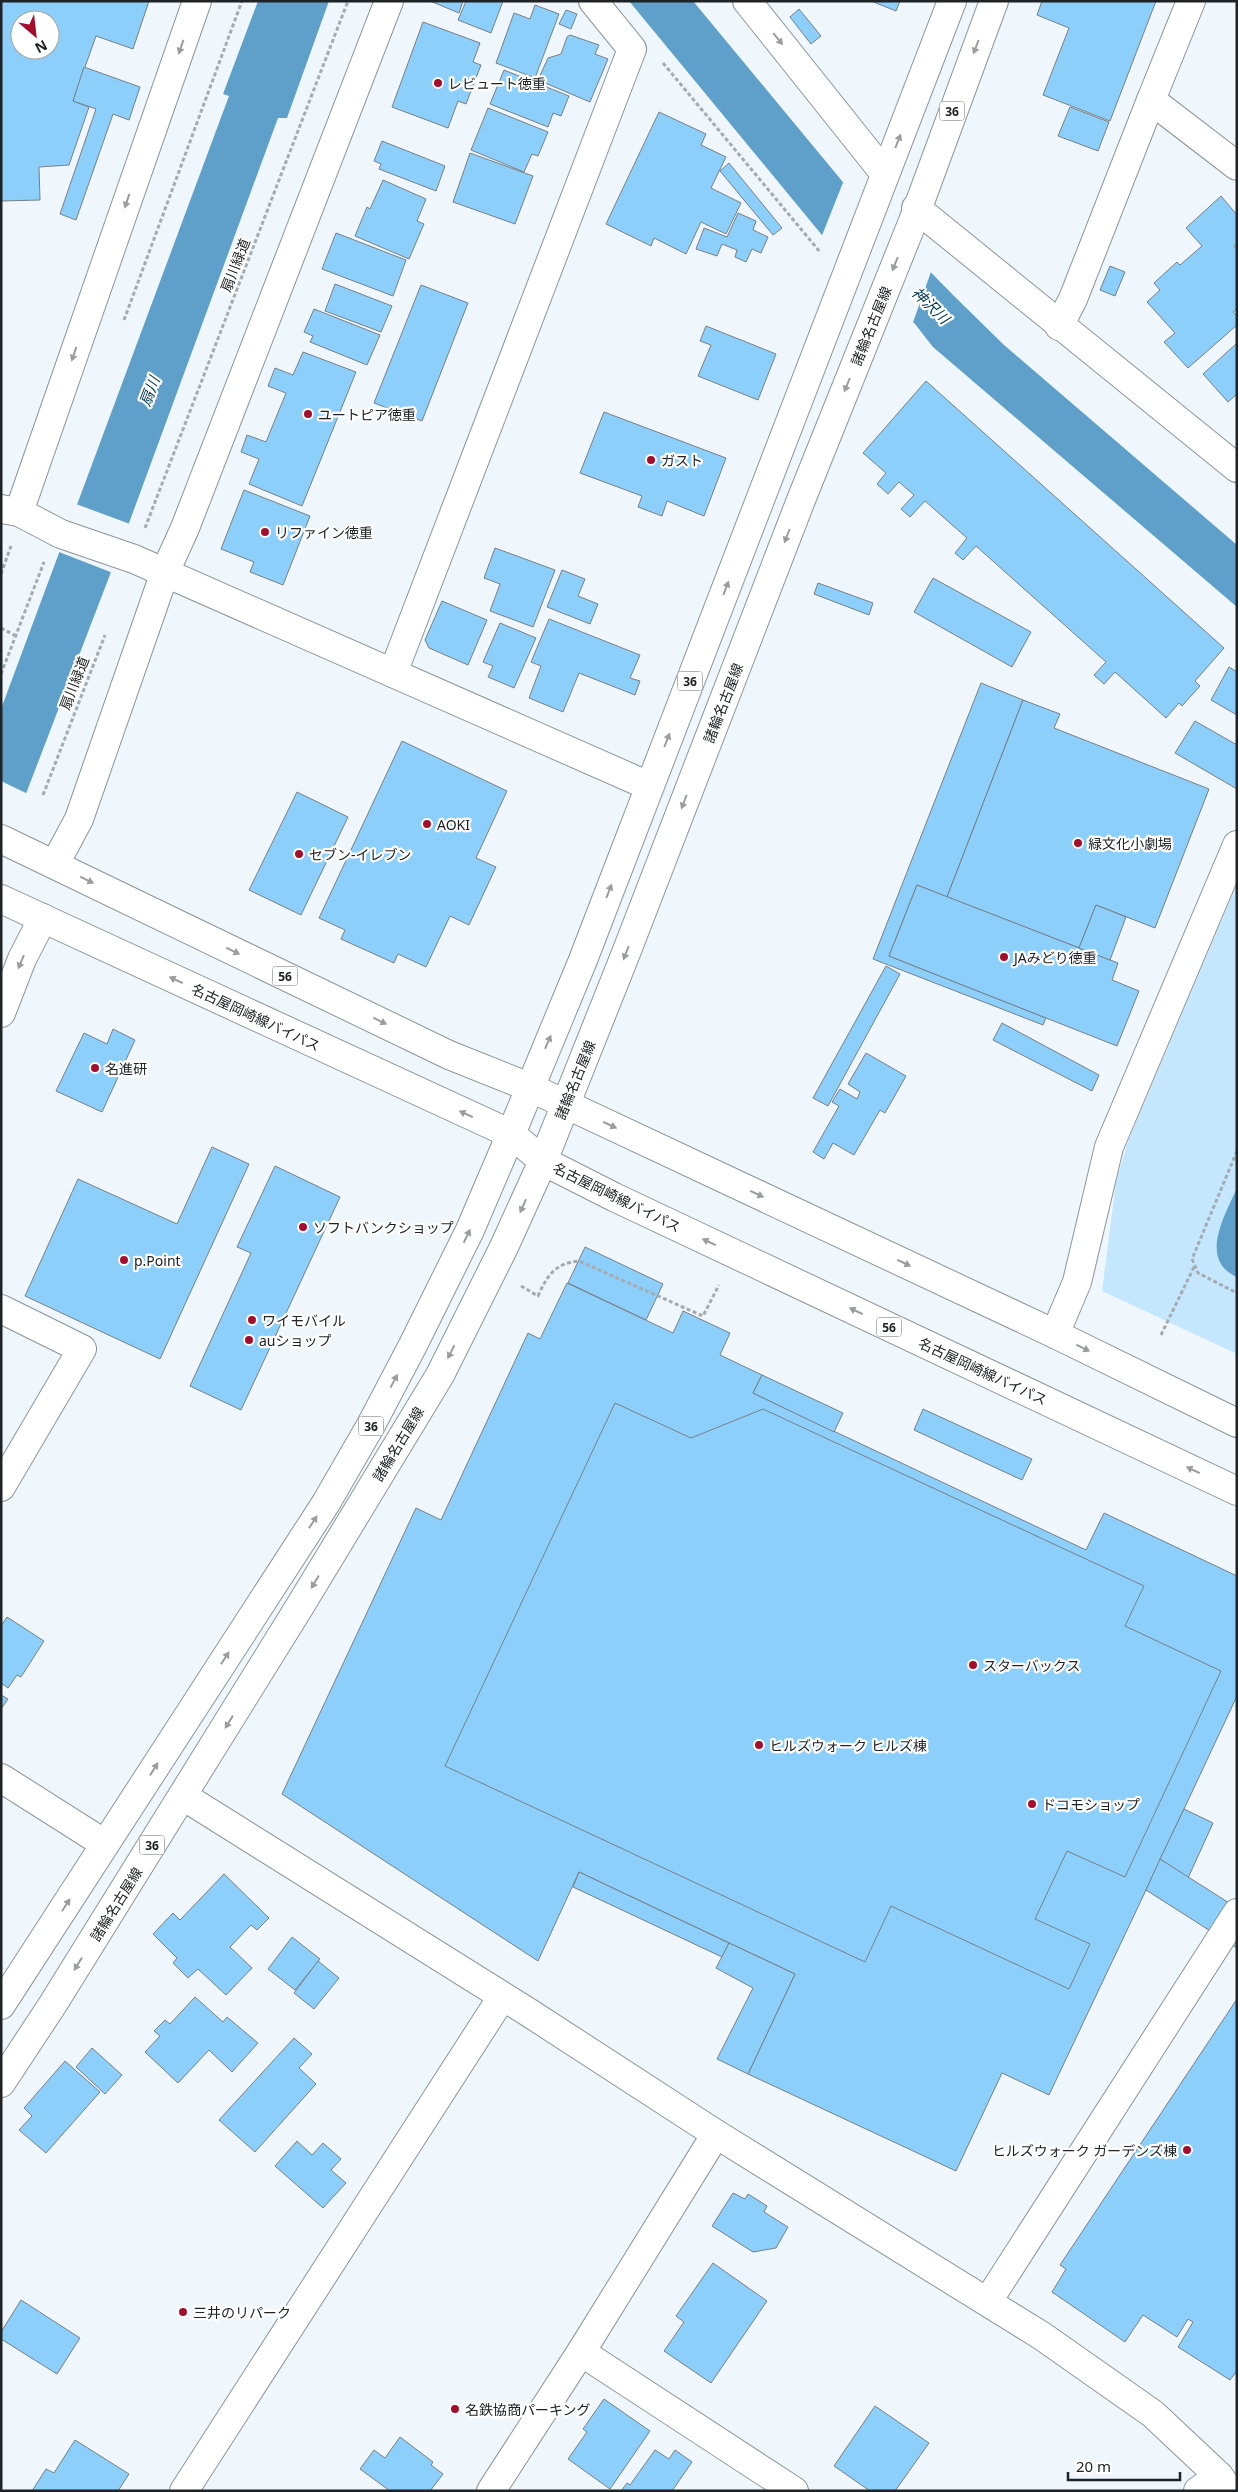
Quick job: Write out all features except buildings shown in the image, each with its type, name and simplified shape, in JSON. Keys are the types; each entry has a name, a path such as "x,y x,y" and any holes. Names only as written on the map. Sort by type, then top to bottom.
{"street":[{"path":"197,1 10,510 61,534 135,546 165,572 649,786"},
{"path":"49,861 79,819 165,572 185,528 388,1"},
{"path":"393,672 632,49 593,1"},
{"path":"747,1 885,174"},
{"name":"36","path":"1,2005 326,1503 367,1433 470,1230 583,960 876,204 885,174 952,1"},
{"name":"諸輪名古屋線","path":"1,2083 53,2004 183,1796 440,1375 504,1247 543,1162 566,1105 878,307 994,1"},
{"path":"1059,326 1073,299 1190,1"},
{"path":"1151,100 1237,166"},
{"path":"914,214 1059,326 1237,468"},
{"name":"56","path":"1,839 450,1055 529,1087 1055,1334 1237,1423"},
{"path":"1055,1334 1077,1282 1109,1147 1237,844"},
{"name":"名古屋岡崎線バイパス","path":"1,899 511,1134 543,1162 1237,1491"},
{"path":"1,1013 22,959 35,915"},
{"path":"1,1309 82,1349 1,1487"},
{"path":"1,1778 105,1844"},
{"path":"183,1796 716,2134 1042,2336 1153,2414 1216,2486"},
{"path":"988,2301 1237,1912"},
{"path":"184,2491 502,1997"},
{"path":"490,2491 581,2352 716,2134"},
{"path":"581,2352 794,2491"}],"path":[{"path":"121,329 242,1"},
{"name":"扇川緑道","path":"135,546 348,1"},
{"path":"662,62 846,278"},
{"path":"1,674 46,557"},
{"path":"1,628 16,636"},
{"name":"扇川緑道","path":"43,795 106,633"},
{"path":"1237,1151 1192,1258 1194,1268 1198,1273 1237,1294"},
{"path":"516,1284 538,1296 550,1273 558,1266 579,1261 703,1316 719,1285"},
{"path":"1161,1335 1194,1268"}],"shaded area":[{"path":"1237,884 1237,1354 1102,1291 1116,1182 1128,1141"}],"water":[{"name":"扇川","path":"258,1 329,1 287,118 278,118 111,572 1,859 1,709 229,96 223,94"},
{"name":"神沢川","path":"629,1 693,1 847,187 954,296 1004,345 1237,545 1237,607 933,347 915,324 826,240"},
{"path":"1237,1188 1237,1277 1225,1269 1219,1260 1217,1248 1221,1224"}],"pier":[{"path":"844,180 932,269 912,325 821,238"},
{"path":"76,504 130,524 113,573 59,552"},
{"path":"1,781 28,794 1,861"}],"place":[{"name":"レビュート徳重","path":"438,83"},
{"name":"ユートピア徳重","path":"308,414"},
{"name":"ガスト","path":"651,460"},
{"name":"リファイン徳重","path":"265,532"},
{"name":"AOKI","path":"427,824"},
{"name":"緑文化小劇場","path":"1078,843"},
{"name":"セブン-イレブン","path":"299,854"},
{"name":"JAみどり徳重","path":"1004,957"},
{"name":"名進研","path":"95,1068"},
{"name":"ソフトバンクショップ","path":"303,1227"},
{"name":"p.Point","path":"124,1260"},
{"name":"ワイモバイル","path":"252,1320"},
{"name":"auショップ","path":"249,1340"},
{"name":"スターバックス","path":"973,1665"},
{"name":"ヒルズウォーク ヒルズ棟","path":"759,1745"},
{"name":"ドコモショップ","path":"1032,1804"},
{"name":"ヒルズウォーク ガーデンズ棟","path":"1187,2150"},
{"name":"三井のリパーク","path":"183,2312"},
{"name":"名鉄協商パーキング","path":"455,2409"}]}
